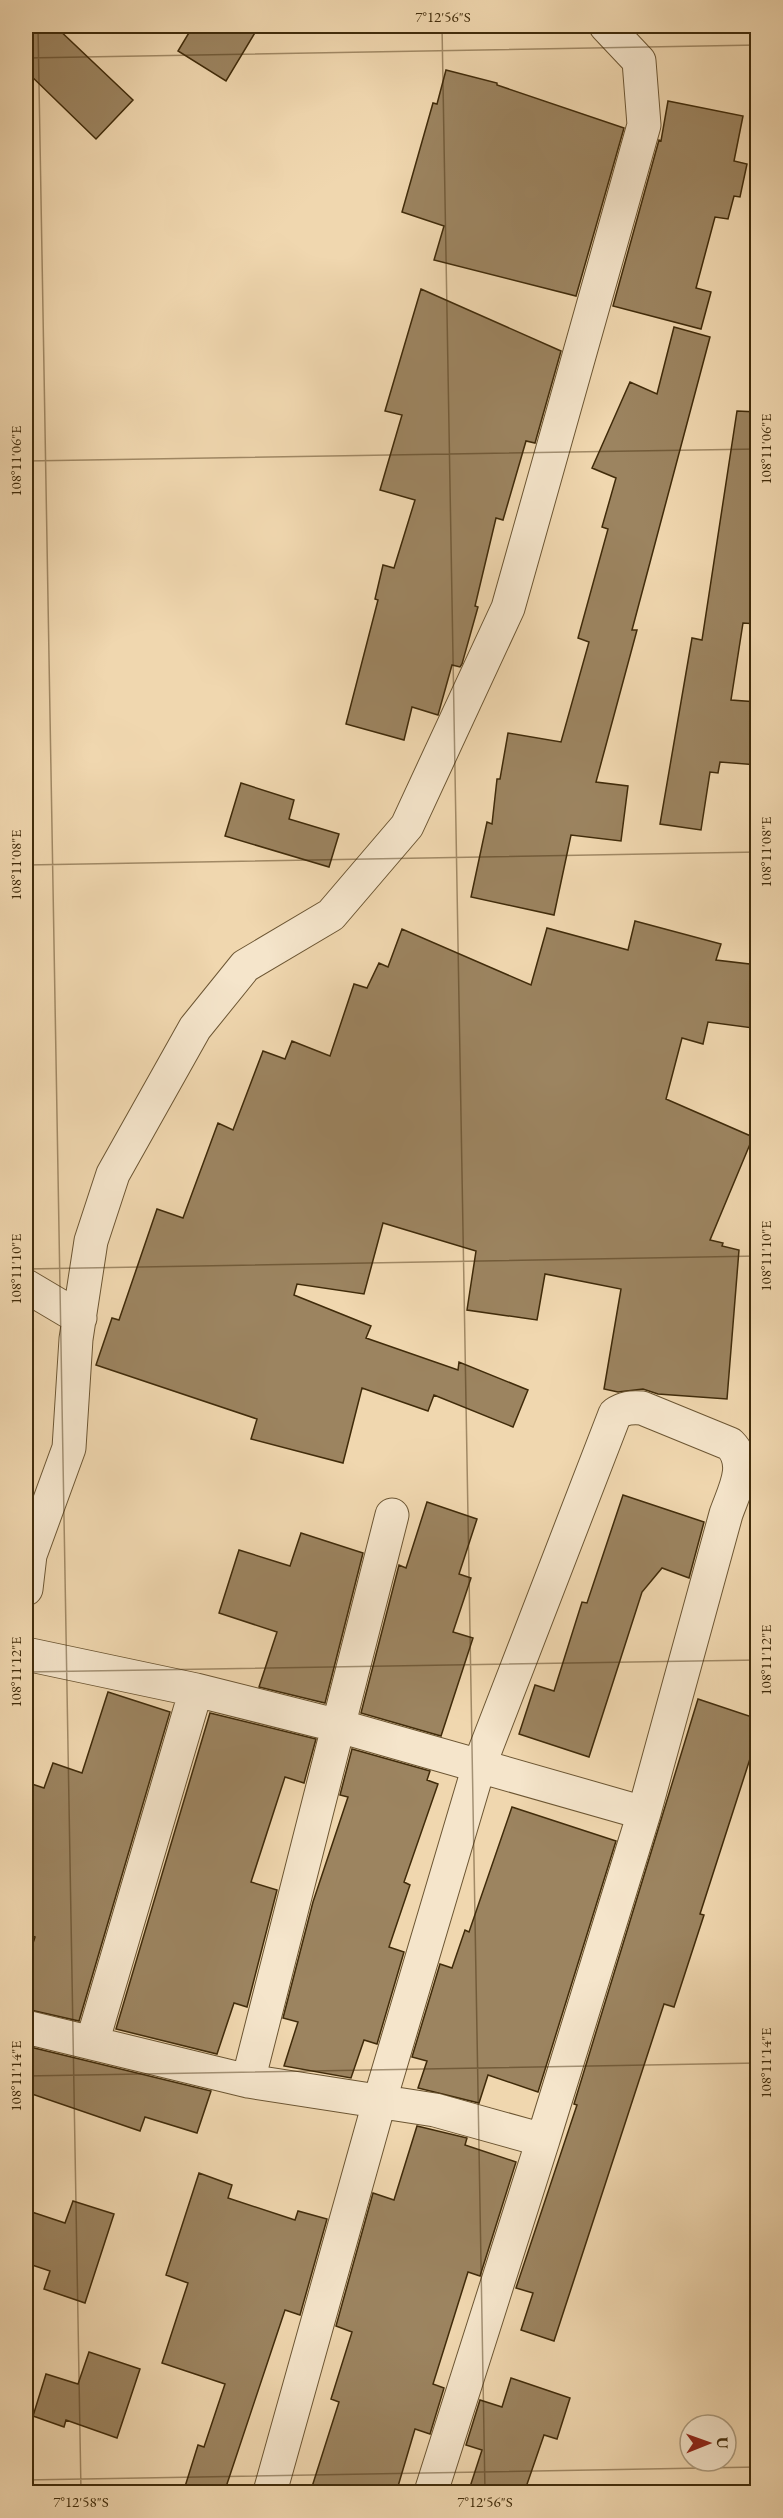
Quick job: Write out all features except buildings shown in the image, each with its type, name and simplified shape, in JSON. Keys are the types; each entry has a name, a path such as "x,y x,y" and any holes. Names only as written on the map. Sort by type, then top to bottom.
{"street":[{"path":"26,1589 30,1555 69,1448 80,1318 91,1241 113,1174 195,1028 244,966 331,915 406,826 507,608 644,125 639,61 606,26"},
{"path":"26,1286 80,1318"},
{"path":"270,2493 379,2103 479,1766 615,1414 623,1408 642,1407 730,1444 738,1452 741,1464 740,1476 726,1514 644,1813 431,2493"},
{"path":"248,2081 392,1515"},
{"path":"26,1654 196,1690 339,1726 644,1813"},
{"path":"92,2043 196,1690"},
{"path":"26,2027 248,2081 435,2110 543,2140"}]}
